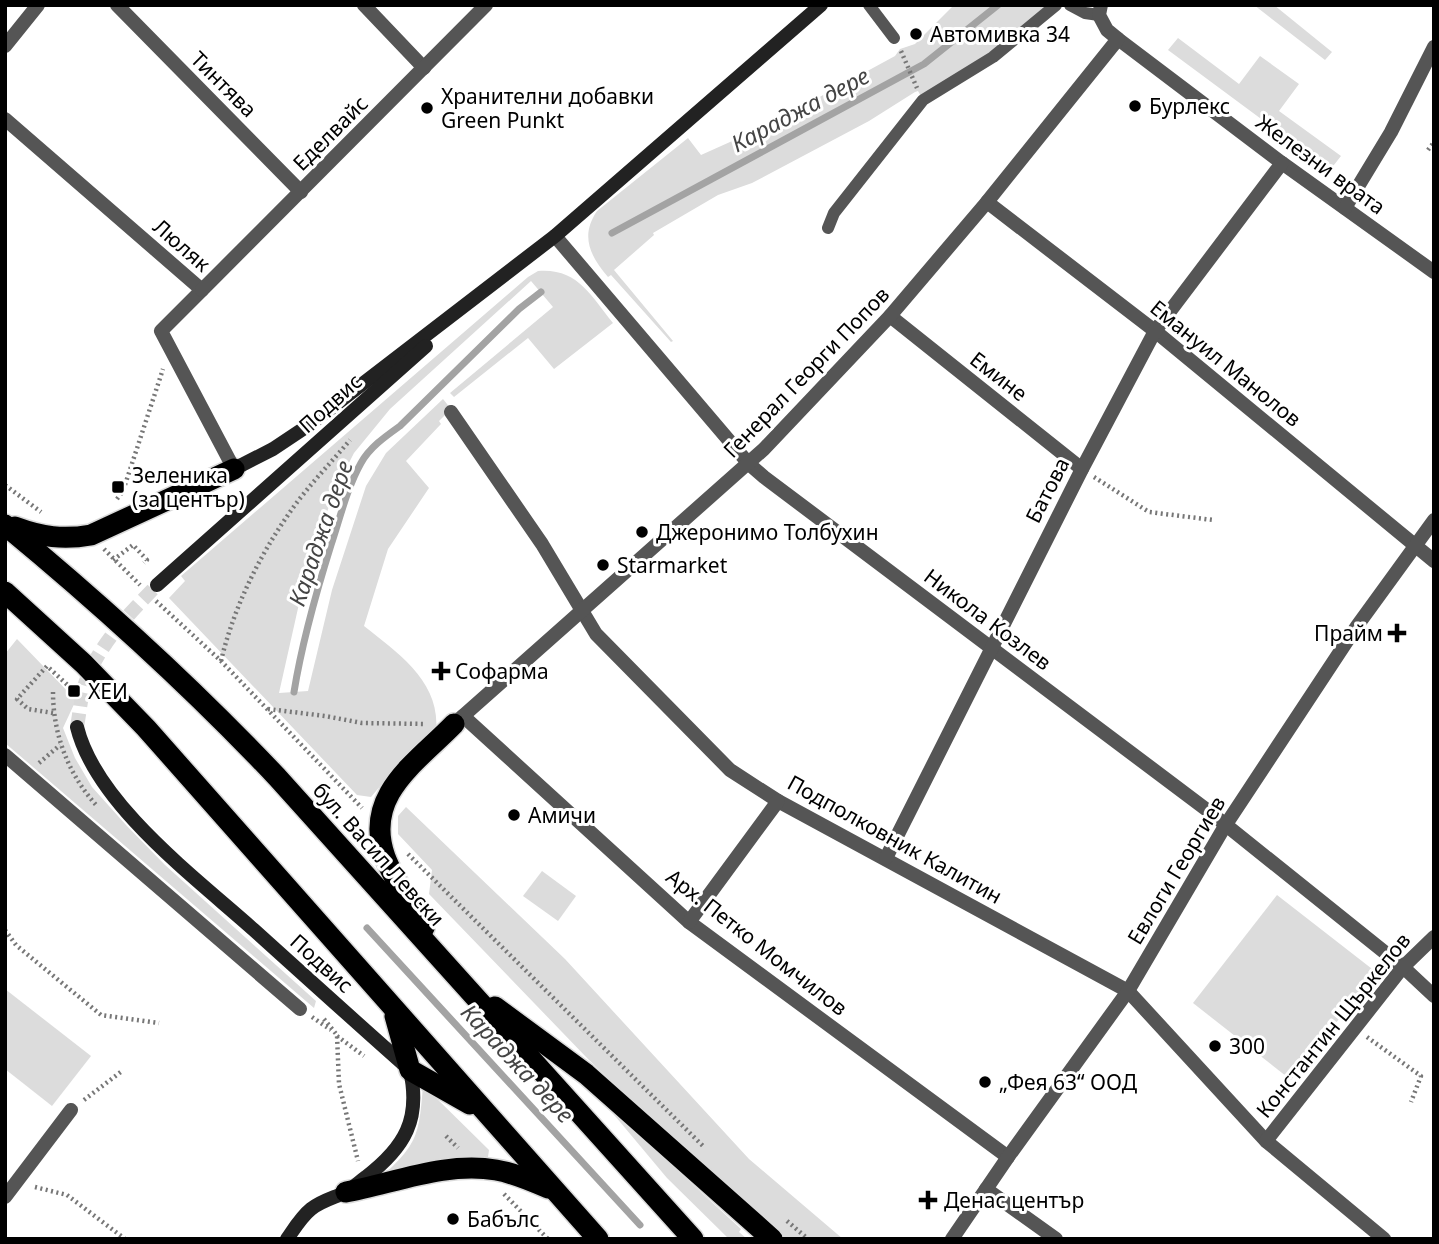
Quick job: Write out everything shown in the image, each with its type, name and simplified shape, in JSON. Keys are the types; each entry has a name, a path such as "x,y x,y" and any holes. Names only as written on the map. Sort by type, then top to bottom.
{"highway":[{"path":"5,524 47,537 71,539 92,535 234,469"},
{"name":"бул. Васил Левски","path":"5,524 134,634 209,706 693,1239"},
{"path":"9,601 68,649 137,719 598,1239"},
{"path":"442,960 386,859 379,825 380,811 390,790 459,720"},
{"path":"456,977 586,1074 772,1239"},
{"path":"390,1004 400,1028 410,1070 485,1112"},
{"path":"354,1186 424,1174 478,1169 509,1173 555,1191"},
{"path":"574,1213 589,1239"}],"street":[{"path":"5,46 38,5"},
{"name":"Тинтява","path":"117,5 301,192"},
{"path":"364,5 424,68"},
{"name":"Еделвайс","path":"202,290 486,5"},
{"name":"Подвис","path":"151,591 363,401 821,5"},
{"path":"1100,10 1107,30 1118,39"},
{"name":"Железни врата","path":"1118,39 1282,163 1434,272"},
{"name":"Генерал Георги Попов","path":"459,720 749,464 890,316 987,202 1118,39"},
{"path":"1345,208 1391,132 1434,47"},
{"name":"Люляк","path":"5,119 202,290 161,331 169,348"},
{"name":"Батова","path":"886,858 1082,469 1155,331 1282,163"},
{"name":"Емануил Манолов","path":"987,202 1155,331 1434,561"},
{"name":"Никола Козлев","path":"555,236 749,464 1211,813 1403,967 1434,996"},
{"name":"Подвис","path":"234,469 274,449 309,425 533,254"},
{"name":"Емине","path":"890,316 1082,469"},
{"path":"169,348 234,469"},
{"name":"Подполковник Калитин","path":"451,412 530,525 596,634 730,770 778,801 1128,990 1266,1141 1384,1239"},
{"name":"Евлоги Георгиев","path":"952,1239 1128,990 1226,827 1357,626 1434,520"},
{"name":"Арх. Петко Момчилов","path":"459,720 689,922 1008,1157"},
{"name":"Подвис","path":"77,727 92,766 143,828 410,1070"},
{"path":"5,755 300,1009"},
{"path":"689,922 778,801"},
{"name":"Константин Щъркелов","path":"1266,1141 1403,967 1434,937"},
{"path":"287,1239 308,1212 354,1186 394,1152 409,1128 414,1103 410,1070"},
{"path":"9,1192 71,1110"},
{"path":"986,1189 1056,1239"}],"lane":[{"path":"869,5 897,43"},
{"path":"828,228 834,213 923,100 1007,47 1056,5"},
{"path":"1070,5 1085,13 1100,10"}],"path":[{"path":"897,43 918,91"},
{"path":"1428,150 1434,142"},
{"path":"115,500 123,491 169,348"},
{"path":"220,661 228,630 245,589 288,515 358,430"},
{"path":"1082,469 1149,512 1213,520"},
{"path":"5,485 47,514"},
{"path":"92,535 113,560 151,591 379,825 706,1150"},
{"path":"113,560 133,545 147,560 144,563"},
{"path":"53,692 53,713 28,709 17,699 47,666 74,691"},
{"path":"268,709 362,723 459,720"},
{"path":"27,774 60,745"},
{"path":"5,930 16,945 101,1015 159,1023"},
{"path":"300,1009 369,1059"},
{"path":"1354,1029 1421,1076 1411,1102"},
{"path":"337,1035 339,1084 354,1186"},
{"path":"71,1110 122,1071"},
{"path":"446,1136 461,1151"},
{"path":"478,1169 548,1239"},
{"path":"9,1192 40,1187 67,1195 125,1239"},
{"path":"776,1213 808,1239"}],"shaded area":[{"path":"954,5 1046,5 1022,34 923,100 918,91 915,92 869,121 752,183 718,195 653,233 654,235 614,270 673,341 671,342 611,275 608,277 589,246 589,229 597,211 688,138 701,155 768,125 895,56 900,49 915,44"},
{"path":"1254,5 1274,5 1332,52 1325,60"},
{"path":"1178,38 1239,84 1260,56 1299,84 1279,111 1341,156 1330,170 1168,50"},
{"path":"538,271 563,274 582,285 613,323 554,369 528,338 454,397 450,393 553,307 531,281 390,409 354,453 333,494 303,586 279,693 308,691 332,590 366,486 386,453 443,399 451,409 439,421 441,424 406,461 429,488 388,549 364,626 403,658 424,683 436,714 436,731 397,766 371,797 357,795 169,598 185,581 181,576"},
{"path":"17,639 76,700 63,728 75,758 92,787 165,865 316,1001 314,1008 5,743 5,654"},
{"path":"406,807 565,959 749,1159 843,1239 785,1239 688,1154 588,1059 429,894 432,870 398,834 398,816"},
{"path":"542,871 576,896 558,921 523,896"},
{"path":"1277,895 1376,972 1291,1080 1193,1003"},
{"path":"5,989 91,1056 52,1106 5,1069"},
{"path":"423,1085 489,1150 488,1157 480,1163 377,1181 408,1149 414,1139 420,1117"},
{"path":"605,1104 741,1229 739,1232 747,1239 729,1239 667,1178"}],"waterway":[{"name":"Караджа дере","path":"612,233 924,64 998,5"},
{"name":"Караджа дере","path":"294,692 320,581 348,493 361,463 374,447 400,426 519,309 541,292"},
{"name":"Караджа дере","path":"367,928 640,1225"}],"tunnel":[{"path":"77,727 83,690 100,652 157,585"}],"place":[{"name":"Автомивка 34","path":"916,34"},
{"name":"Бурлекс","path":"1135,106"},
{"name":"Хранителни добавки Green Punkt","path":"427,108"},
{"name":"Зеленика (за център)","path":"118,487"},
{"name":"Джеронимо Толбухин","path":"642,532"},
{"name":"Starmarket","path":"603,565"},
{"name":"Прайм","path":"1397,633"},
{"name":"Софарма","path":"441,671"},
{"name":"ХЕИ","path":"74,691"},
{"name":"Амичи","path":"514,815"},
{"name":"300","path":"1215,1046"},
{"name":"„Фея 63“ ООД","path":"985,1082"},
{"name":"Денас център","path":"928,1200"},
{"name":"Бабълс","path":"453,1219"}]}
